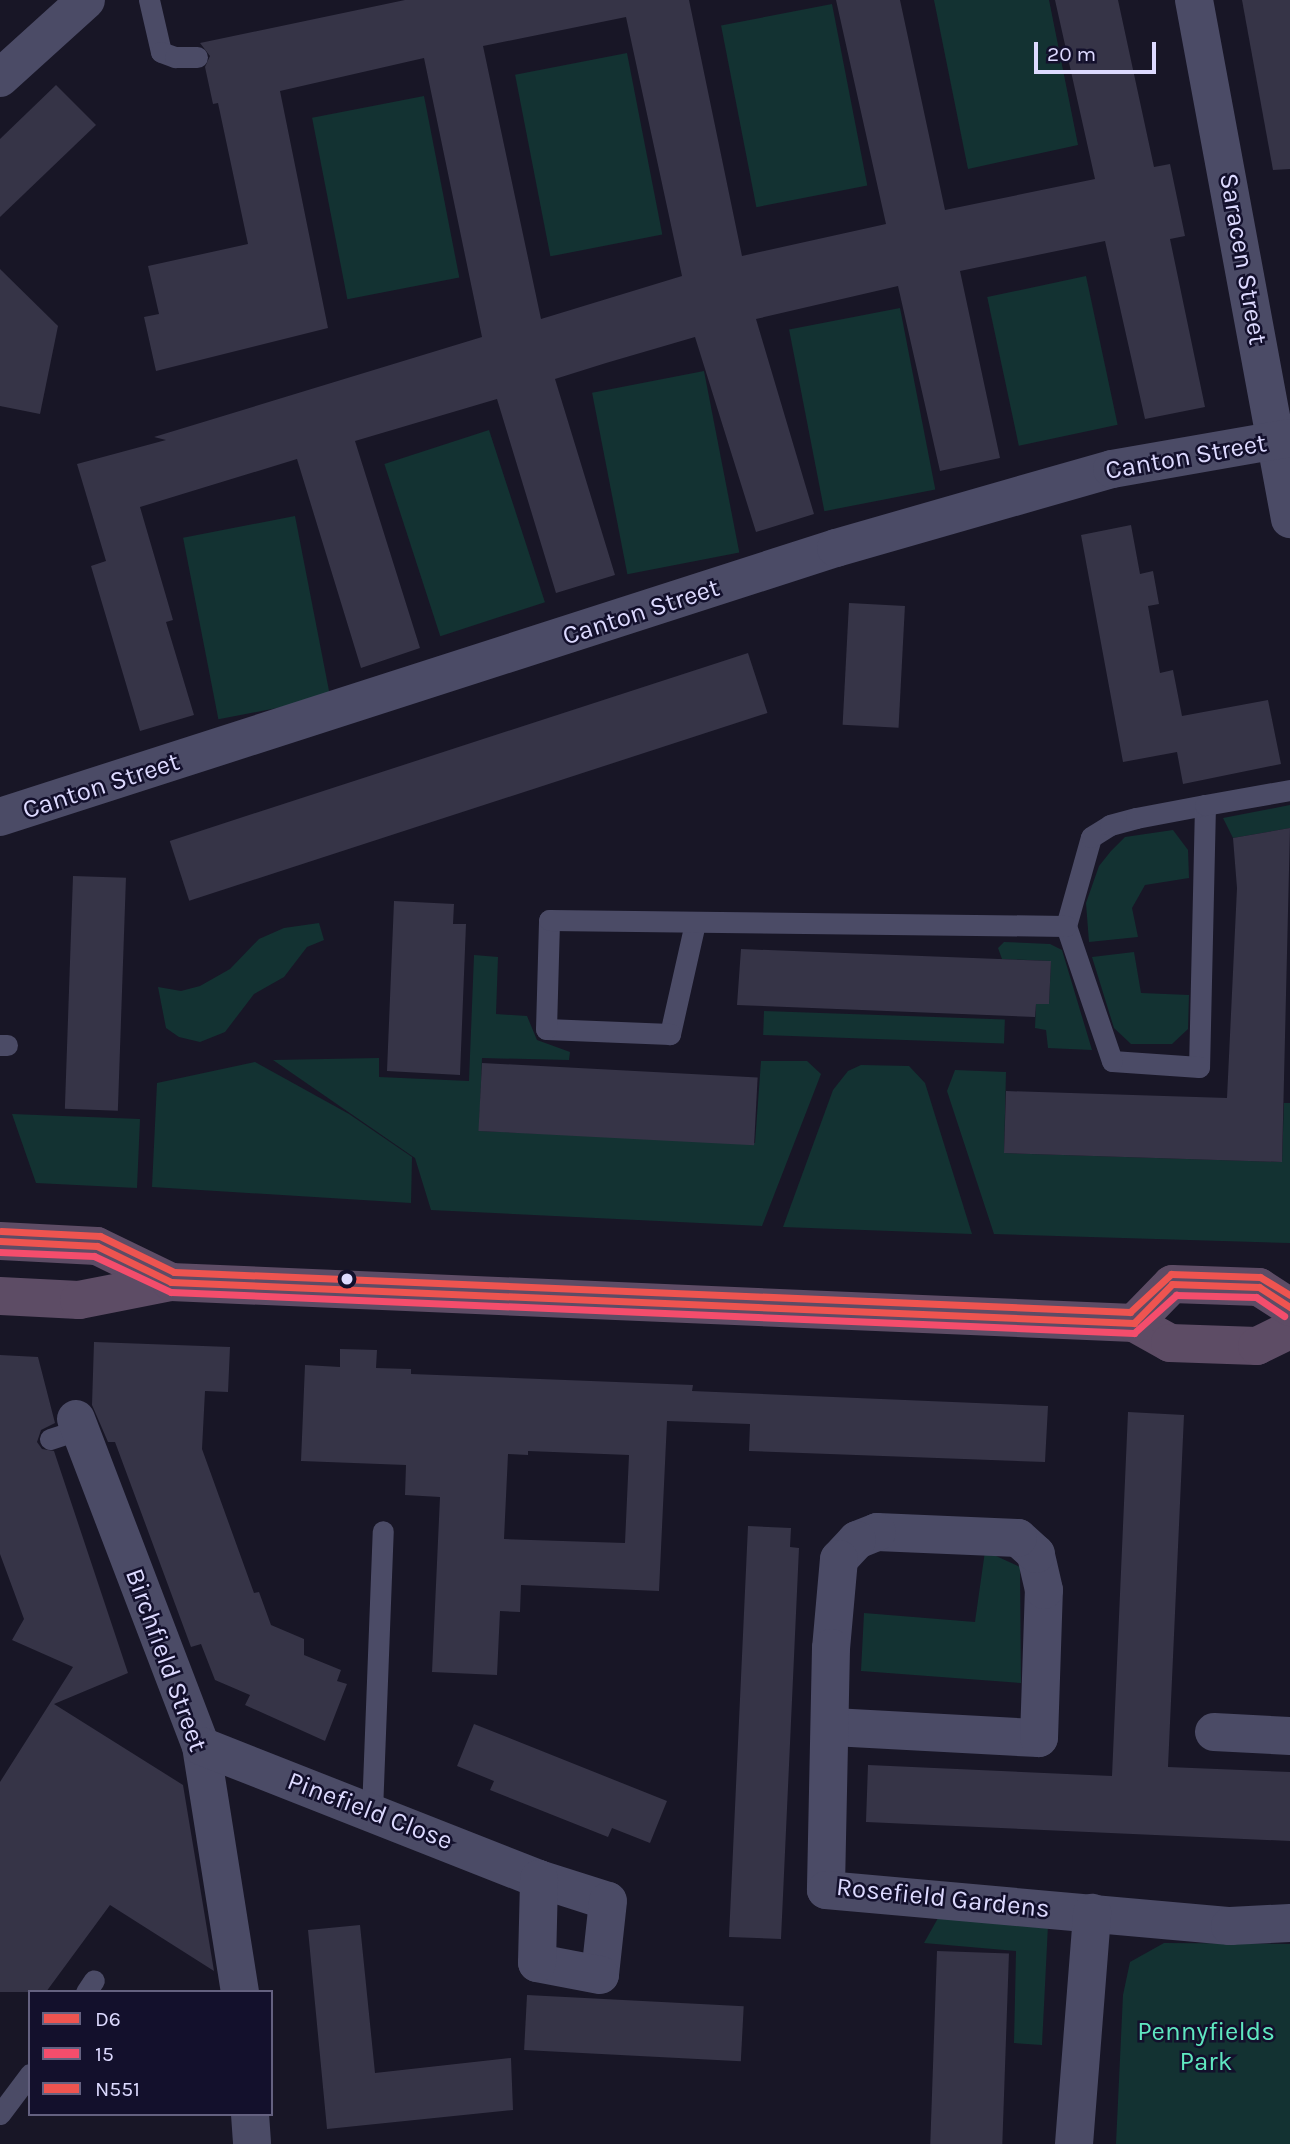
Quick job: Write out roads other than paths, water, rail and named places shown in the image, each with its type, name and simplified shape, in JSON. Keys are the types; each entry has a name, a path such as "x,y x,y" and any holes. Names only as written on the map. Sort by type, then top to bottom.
{"highway":[{"path":"0,1241 97,1246 172,1282"},
{"path":"0,1296 79,1300 172,1282 1134,1323 1170,1343 1257,1346 1290,1331"},
{"path":"1134,1323 1172,1284 1259,1287 1290,1307"}],"street":[{"path":"0,78 86,0"},
{"name":"Saracen Street","path":"1194,0 1283,439 1290,519"},
{"name":"Canton Street","path":"0,817 836,548 1112,469 1283,439"},
{"name":"Birchfield Street","path":"69,1429 201,1746 240,1990"},
{"name":"Rosefield Gardens","path":"833,1727 1039,1738 1044,1590 1036,1554 1018,1538 877,1532 857,1540 839,1559 831,1648 833,1727 826,1890 1230,1926 1290,1923"},
{"path":"1214,1732 1290,1736"},
{"name":"Pinefield Close","path":"201,1746 372,1811 539,1879"},
{"path":"1074,2144 1092,1913"},
{"path":"250,2116 252,2144"}],"lane":[{"path":"149,0 161,52 174,57 197,57"},
{"path":"1205,805 1199,1067 1112,1061 1066,926 1091,837 1110,825 1205,805 1290,790"},
{"path":"695,923 670,1034 547,1029 549,920 1066,926"},
{"path":"372,1811 383,1531"},
{"path":"0,2114 28,2077"}],"park label":[{"name":"Pennyfields Park","path":"1206,2047"}]}
